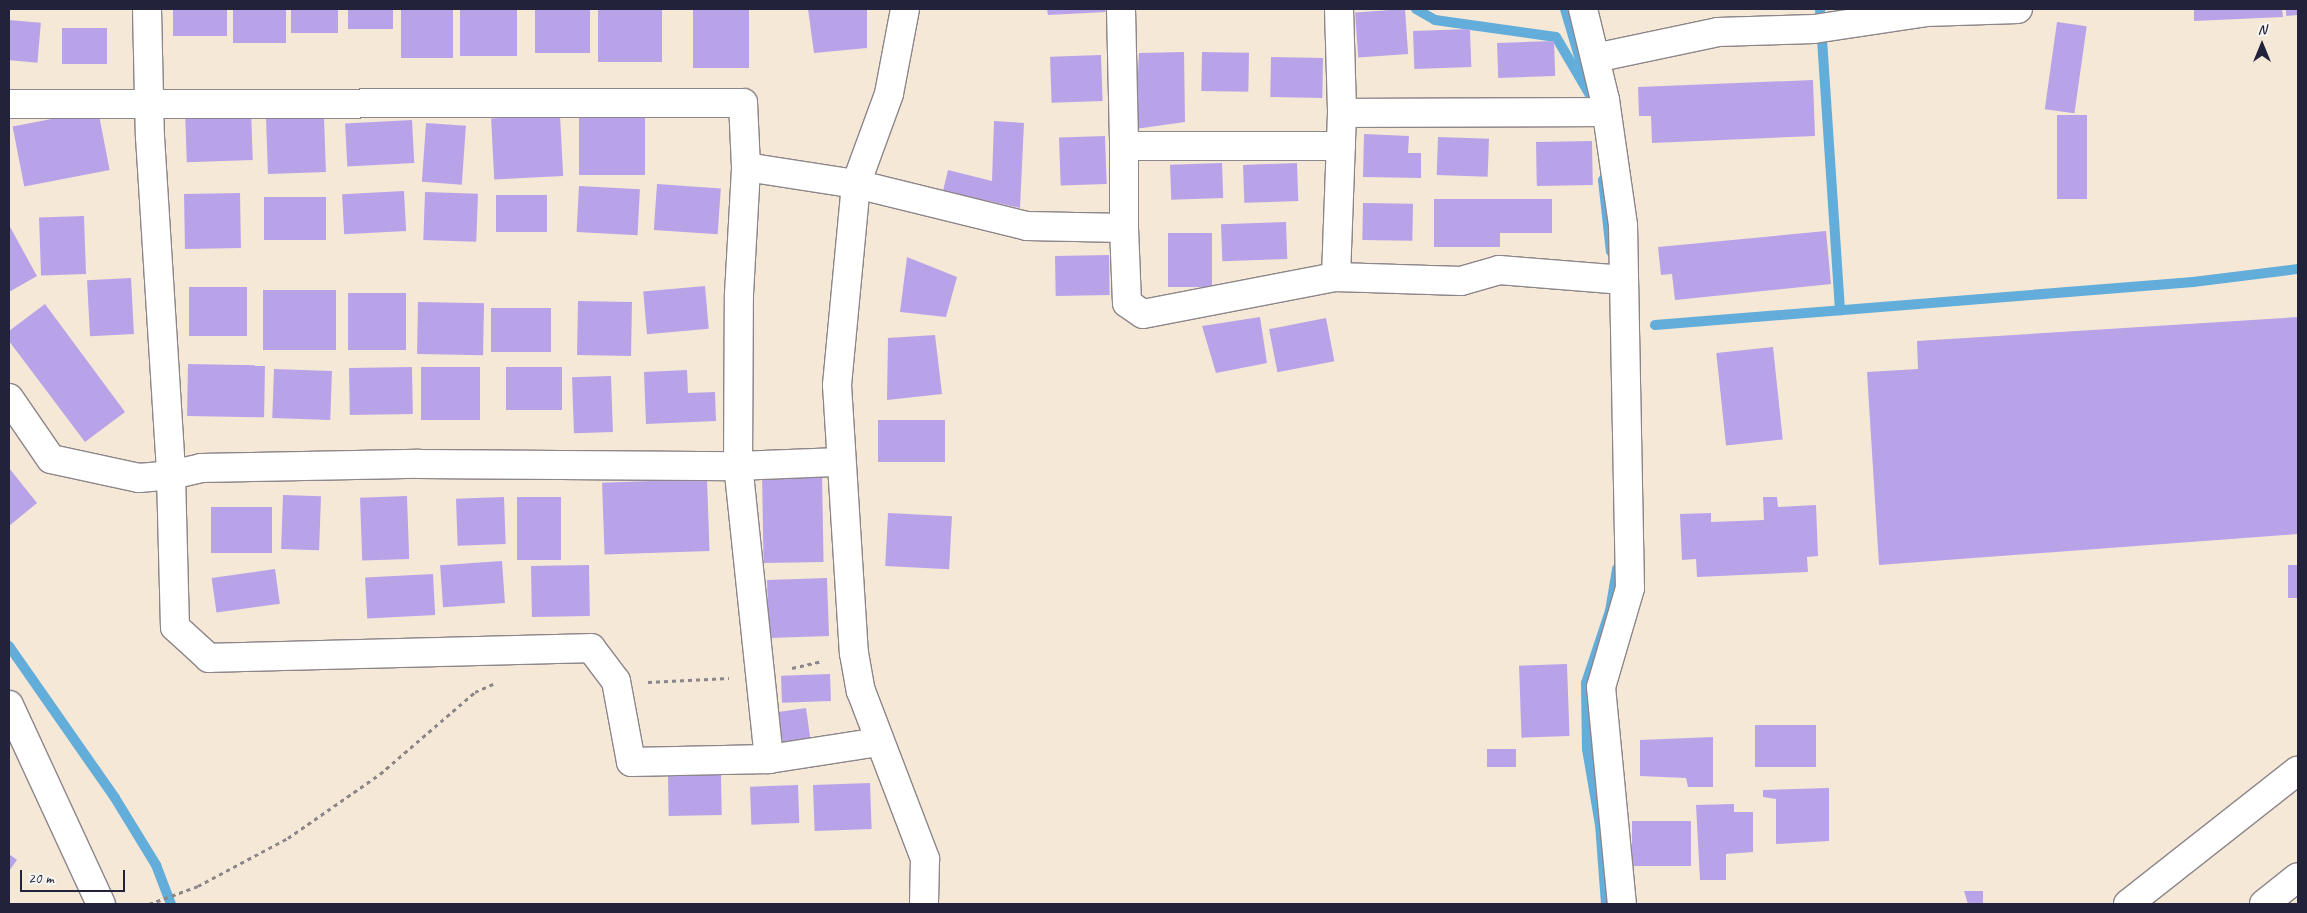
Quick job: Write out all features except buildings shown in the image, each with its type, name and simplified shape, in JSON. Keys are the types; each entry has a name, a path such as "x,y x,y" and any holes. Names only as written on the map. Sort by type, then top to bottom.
{"main road":[{"path":"147,9 150,107 171,475 175,627 209,658 591,648 616,681 631,762 769,759 879,742"},
{"path":"905,9 889,94 856,184 836,385 839,462 854,653 861,691 925,859 924,904"},
{"path":"1120,9 1127,303 1143,314 1336,277 1461,281 1499,270 1623,280"},
{"path":"1336,277 1342,113 1339,9"},
{"path":"1584,9 1606,112 1622,225 1630,588 1601,687 1622,904"},
{"path":"1595,58 1718,32 1814,29 1926,12 2018,9"},
{"path":"9,104 150,107 514,100 743,103 746,167 739,294 738,466 758,675 769,759"},
{"path":"1342,113 1606,112"},
{"path":"1124,146 1341,146"},
{"path":"746,167 856,184 1028,226 1124,228"},
{"path":"9,398 51,459 139,478 171,475 201,468 409,464 738,466 839,462"},
{"path":"9,705 100,904"},
{"path":"2128,904 2298,770"},
{"path":"2264,904 2298,877"}],"path":[{"path":"616,681 758,675 854,653"},
{"path":"149,904 198,886 288,838 380,774 476,692 498,682"}],"waterway":[{"path":"1416,9 1435,20 1556,37 1590,95"},
{"path":"1565,9 1586,80"},
{"path":"1820,9 1840,310"},
{"path":"1603,180 1611,252"},
{"path":"1655,325 2193,282 2298,269"},
{"path":"1606,904 1600,825 1587,749 1586,683 1610,611 1617,569"},
{"path":"9,646 115,798 156,865 171,904"}]}
